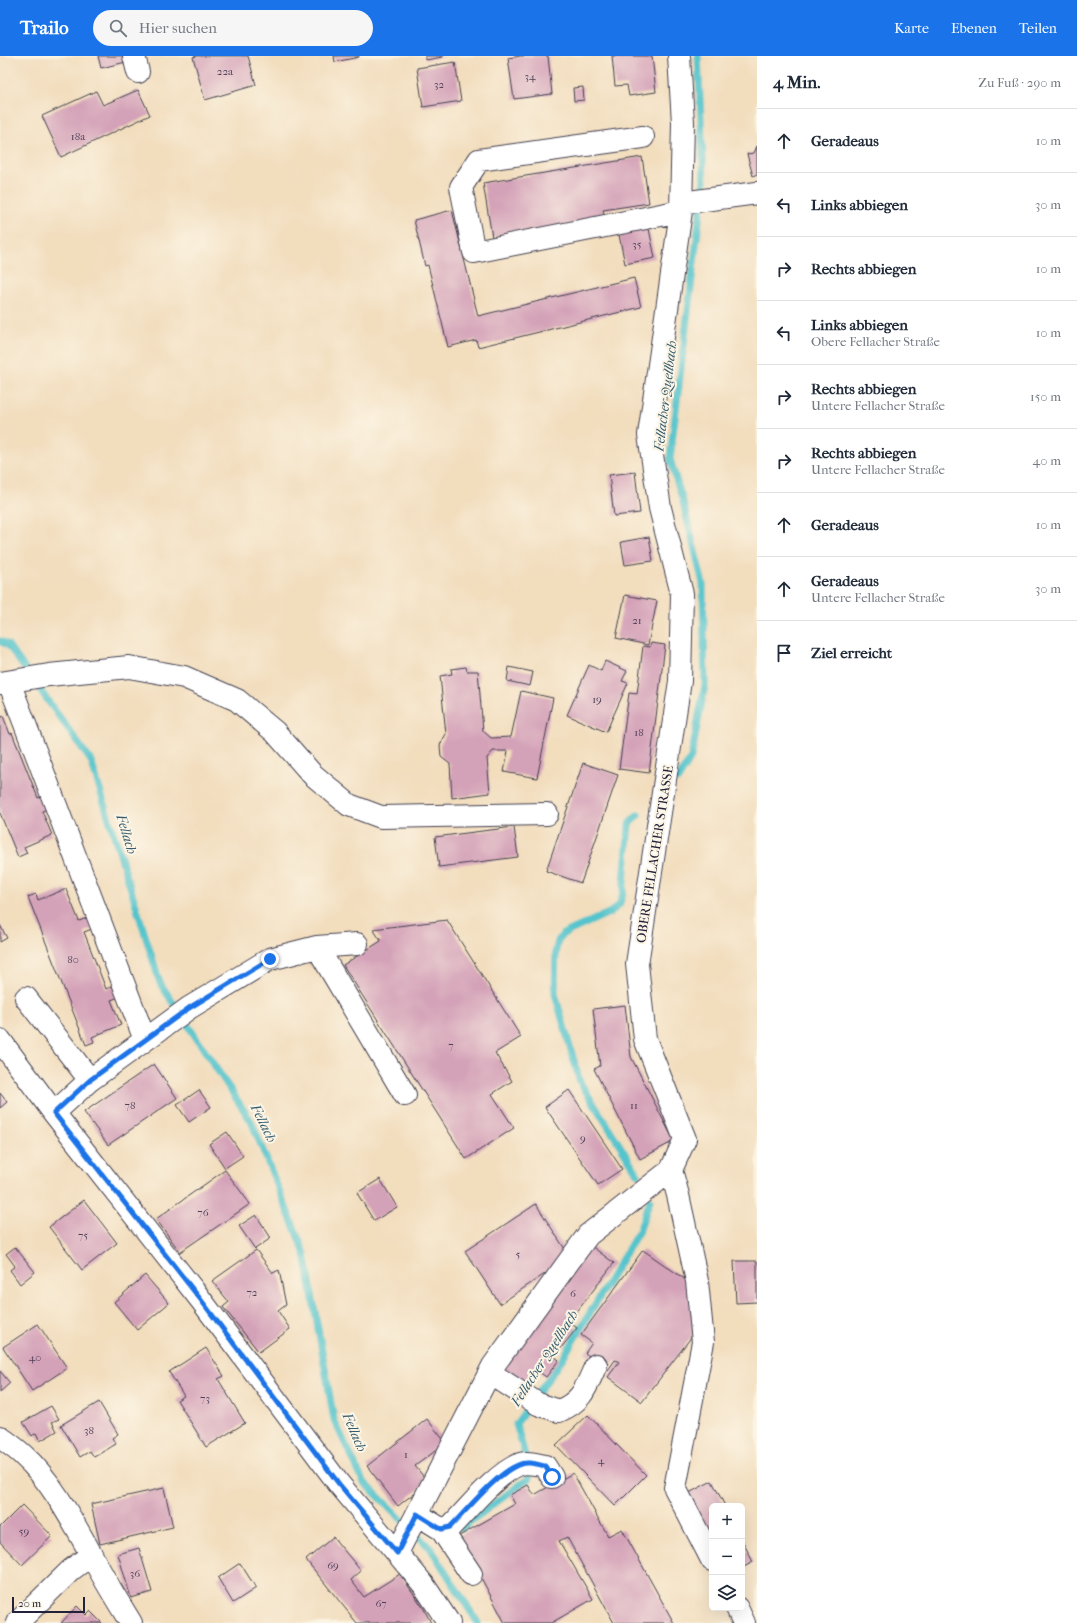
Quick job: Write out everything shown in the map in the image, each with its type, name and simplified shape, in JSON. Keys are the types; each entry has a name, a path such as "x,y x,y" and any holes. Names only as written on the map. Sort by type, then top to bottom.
{"street":[{"name":"OBERE FELLACHER STRASSE","path":"397,1553 490,1373 588,1235 671,1170 685,1139 645,1039 637,964 680,681 682,594 660,508 649,435 685,205 683,123 679,56"},
{"path":"643,137 478,160 461,187 474,252 685,205 725,197 757,193"},
{"path":"153,1034 9,682 49,675 128,667 184,678 237,700 275,732 312,774 349,805 381,817 547,814"},
{"path":"54,1113 90,1080 189,1008 270,959 317,947 356,944"},
{"path":"317,947 405,1094"},
{"path":"26,998 90,1080"},
{"path":"0,1040 54,1113 201,1300 339,1484 423,1584 449,1623"},
{"path":"671,1170 697,1281 703,1342 675,1488 709,1554"},
{"path":"490,1373 533,1400 559,1411 571,1406 585,1391 596,1364"},
{"path":"0,1436 25,1456 48,1484 78,1528 91,1555 131,1623"},
{"path":"413,1522 441,1529 450,1527 503,1473 526,1464 545,1466 552,1477"},
{"path":"441,1529 471,1574"},
{"path":"17,1623 71,1570 91,1555"},
{"path":"738,1611 744,1623"}],"building":[{"path":"98,56 124,56 126,62 101,68"},
{"path":"248,56 256,85 205,100 193,57"},
{"path":"334,56 359,56 359,57 335,62"},
{"path":"425,56 443,56 443,57 425,60"},
{"path":"521,56 548,56 552,94 514,99 508,58"},
{"path":"612,56 652,56 656,92 629,96 627,85 615,86"},
{"path":"455,62 461,101 423,107 417,68"},
{"path":"583,87 584,100 574,101 573,88"},
{"path":"138,90 150,115 61,157 42,116 96,91 103,105"},
{"path":"757,146 757,174 753,176 747,154 754,153"},
{"path":"642,157 649,203 603,210 605,219 492,237 483,183"},
{"path":"452,210 478,316 634,278 641,307 478,347 476,340 448,347 428,265 425,266 414,220"},
{"path":"648,224 655,258 625,264 618,230"},
{"path":"635,472 640,513 614,516 609,475"},
{"path":"649,537 653,561 625,565 621,542"},
{"path":"625,595 657,601 648,645 616,638"},
{"path":"651,643 665,645 649,773 619,769 629,693 637,694 643,646 650,647"},
{"path":"605,661 627,671 622,681 628,683 606,732 567,715 589,665 601,671"},
{"path":"466,667 467,671 478,671 483,731 491,738 511,737 521,691 553,698 537,778 504,772 508,751 493,751 487,758 490,793 452,798 450,764 441,757 440,745 446,734 440,676 452,674 451,669"},
{"path":"509,667 533,672 530,686 507,681"},
{"path":"3,716 10,734 12,733 38,798 45,795 50,808 42,811 52,835 24,847 27,853 18,857 0,813 0,718"},
{"path":"583,763 618,775 581,883 546,871"},
{"path":"514,827 518,857 439,867 435,837"},
{"path":"66,889 79,921 87,918 92,929 84,932 106,989 115,985 119,997 111,1000 121,1025 92,1037 94,1042 86,1045 28,897 36,894 38,900"},
{"path":"447,920 521,1037 495,1053 512,1081 492,1094 514,1128 466,1159 343,965 381,941 373,929"},
{"path":"0,925 7,938 0,942"},
{"path":"625,1005 631,1057 674,1141 640,1159 594,1069 600,1066 593,1009"},
{"path":"154,1064 177,1098 108,1145 84,1112"},
{"path":"199,1090 211,1107 189,1122 177,1105"},
{"path":"569,1090 622,1169 598,1185 545,1107"},
{"path":"0,1093 7,1102 0,1108"},
{"path":"227,1132 243,1156 225,1168 209,1144"},
{"path":"225,1170 250,1204 180,1252 156,1219"},
{"path":"380,1179 397,1207 374,1221 357,1193"},
{"path":"84,1200 117,1243 82,1270 49,1227"},
{"path":"536,1204 570,1257 500,1304 465,1251"},
{"path":"256,1215 271,1238 255,1249 239,1226"},
{"path":"590,1245 614,1263 569,1322 577,1328 561,1348 557,1344 550,1353 559,1360 546,1377 538,1371 526,1388 503,1370 527,1338 522,1335"},
{"path":"15,1247 35,1272 20,1284 10,1270 15,1266 6,1254"},
{"path":"256,1250 273,1273 279,1270 286,1305 278,1311 290,1329 259,1352 223,1307 229,1302 212,1281"},
{"path":"643,1250 686,1280 699,1327 642,1402 608,1377 619,1362 615,1360 608,1370 585,1353 592,1343 581,1335"},
{"path":"734,1261 757,1261 757,1302 736,1303"},
{"path":"145,1275 169,1303 137,1330 114,1302"},
{"path":"38,1324 67,1368 32,1391 3,1347"},
{"path":"206,1348 224,1376 218,1379 245,1423 206,1447 177,1400 184,1396 169,1372"},
{"path":"0,1371 10,1383 0,1392"},
{"path":"99,1402 118,1434 112,1438 116,1444 94,1457 90,1451 80,1457 61,1425"},
{"path":"51,1406 59,1419 52,1422 57,1431 40,1441 36,1433 32,1436 23,1422"},
{"path":"588,1415 646,1475 615,1506 556,1445"},
{"path":"427,1419 446,1443 415,1466 428,1482 398,1506 367,1466"},
{"path":"573,1473 608,1536 622,1529 674,1623 614,1623 567,1537 559,1541 593,1599 551,1623 505,1623 459,1536 515,1504 510,1495 528,1485 534,1495"},
{"path":"712,1481 723,1503 709,1503 709,1538 687,1494"},
{"path":"164,1488 173,1527 100,1544 91,1504"},
{"path":"22,1505 52,1536 22,1565 0,1542 0,1527"},
{"path":"333,1537 361,1571 351,1580 364,1597 400,1574 424,1609 431,1623 357,1623 306,1560"},
{"path":"745,1546 753,1562 745,1566"},
{"path":"139,1548 152,1592 131,1598 118,1554"},
{"path":"240,1563 256,1588 233,1603 218,1578"},
{"path":"77,1606 86,1615 90,1611 102,1623 61,1623"}],"waterway":[{"name":"Fellacher Quellbach","path":"678,779 691,758 705,685 703,584 682,498 670,459 704,181 698,56"},
{"name":"Fellach","path":"0,641 8,645 91,761 160,983 251,1121 305,1254 334,1420 363,1481 431,1549 478,1623"},
{"name":"Fellacher Quellbach","path":"638,815 629,824 623,894 619,905 611,912 563,934 558,941 556,949 555,994 580,1082 638,1174"},
{"name":"Fellacher Quellbach","path":"462,1528 529,1478 530,1472 516,1424 563,1358 640,1229 650,1200"}],"route":[{"path":"270,959 189,1008 90,1080 54,1113 201,1300 339,1484 397,1553 417,1514 441,1529 450,1527 503,1473 519,1464 533,1463 545,1466 552,1477"}]}
